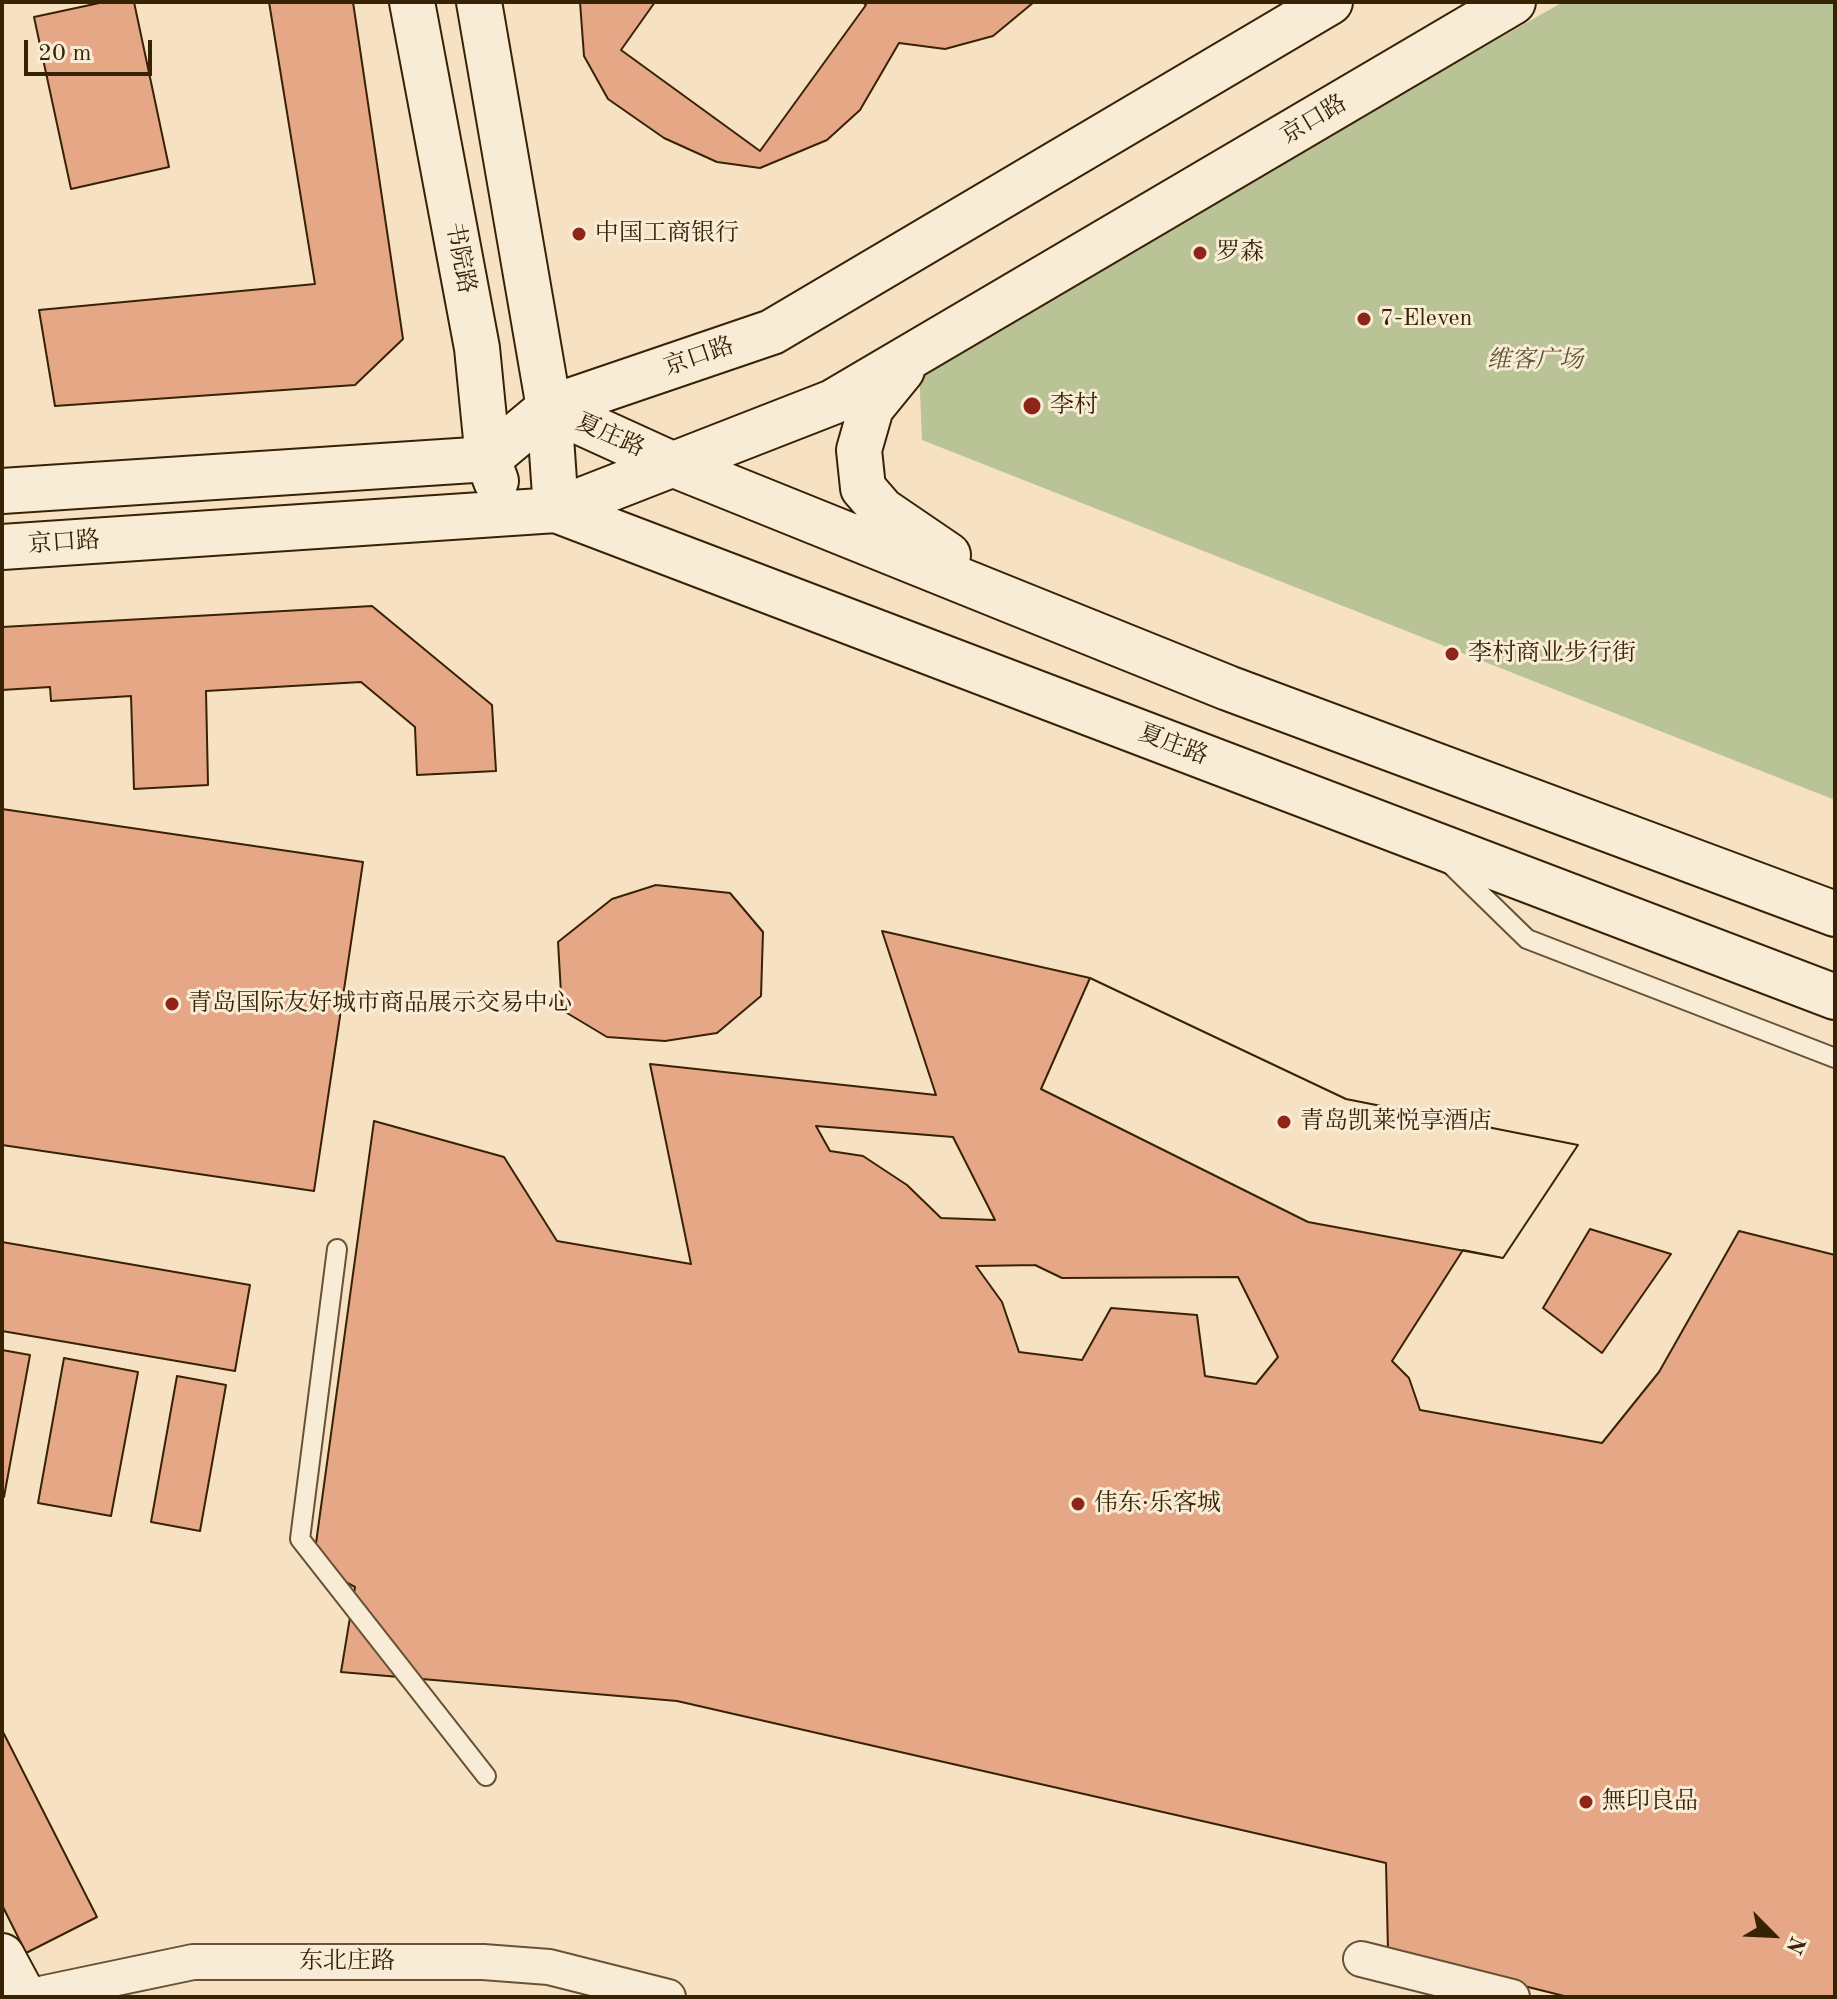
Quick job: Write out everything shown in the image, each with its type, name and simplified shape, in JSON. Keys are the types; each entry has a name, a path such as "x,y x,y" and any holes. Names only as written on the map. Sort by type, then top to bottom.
{"main road":[{"name":"书院路","path":"412,2 477,348 488,459 508,513"},
{"path":"479,2 549,408 556,510"},
{"name":"京口路","path":"488,459 549,408 772,332 1330,2"},
{"name":"京口路","path":"556,510 833,402 1513,2"},
{"path":"913,355 871,408 859,450 863,488 882,510 955,559 992,593"},
{"name":"夏庄路","path":"549,408 672,464 1228,688 1835,914"},
{"path":"2,491 488,459"},
{"name":"夏庄路","path":"508,513 556,510 1835,997"},
{"name":"京口路","path":"2,547 508,513"},
{"path":"2,1956 25,1997"}],"street":[{"path":"1361,1959 1512,1997"},
{"name":"东北庄路","path":"25,1997 193,1962 483,1962 549,1967 668,1997"}],"lane":[{"path":"1427,841 1527,939 1835,1058"},
{"path":"337,1249 300,1539 486,1776"}],"green space":[{"name":"维客广场","path":"1563,2 1835,2 1835,800 922,440 919,369"}],"building":[{"path":"104,2 134,2 169,167 71,189 34,17"},
{"path":"269,2 353,2 403,339 355,385 55,406 39,310 315,284"},
{"path":"580,2 1034,2 993,36 945,49 899,43 860,110 827,140 760,168 717,162 664,138 608,99 584,56"},
{"path":"655,2 862,2 866,5 760,151 621,50"},
{"path":"372,606 492,705 496,771 417,775 415,727 361,682 206,691 208,785 134,789 131,696 51,701 50,687 2,690 2,627"},
{"name":"青岛国际友好城市商品展示交易中心","path":"2,809 363,862 314,1191 2,1145"},
{"path":"656,885 730,893 763,932 761,996 717,1033 665,1041 607,1037 562,1010 558,942 612,899"},
{"name":"伟东·乐客城","path":"882,931 1090,978 1346,1099 1578,1145 1503,1258 1463,1250 1392,1361 1409,1378 1420,1410 1602,1443 1659,1372 1739,1231 1835,1255 1835,1997 1568,1997 1388,1952 1386,1863 677,1701 341,1672 355,1587 313,1565 374,1121 504,1157 557,1241 691,1264 650,1064 936,1095","holes":["816,1126 953,1137 995,1220 941,1218 907,1185 863,1156 830,1151","1035,1265 1062,1278 1238,1277 1278,1357 1256,1384 1205,1376 1197,1315 1111,1308 1082,1360 1019,1352 1002,1302 976,1266"]},
{"name":"青岛凯莱悦享酒店","path":"1090,978 1346,1099 1578,1145 1503,1258 1308,1222 1041,1089"},
{"path":"1590,1229 1671,1254 1602,1353 1543,1308"},
{"path":"2,1242 250,1285 235,1371 2,1331"},
{"path":"2,1350 30,1355 4,1497 2,1497"},
{"path":"64,1358 138,1372 111,1516 38,1503"},
{"path":"177,1376 226,1385 200,1531 151,1522"},
{"path":"2,1730 97,1917 26,1953 2,1905"}],"place":[{"name":"中国工商银行","path":"579,234"},
{"name":"罗森","path":"1200,253"},
{"name":"7-Eleven","path":"1364,319"},
{"name":"李村","path":"1032,406"},
{"name":"李村商业步行街","path":"1452,654"},
{"name":"青岛国际友好城市商品展示交易中心","path":"172,1004"},
{"name":"青岛凯莱悦享酒店","path":"1284,1122"},
{"name":"伟东·乐客城","path":"1078,1504"},
{"name":"無印良品","path":"1586,1802"}]}
